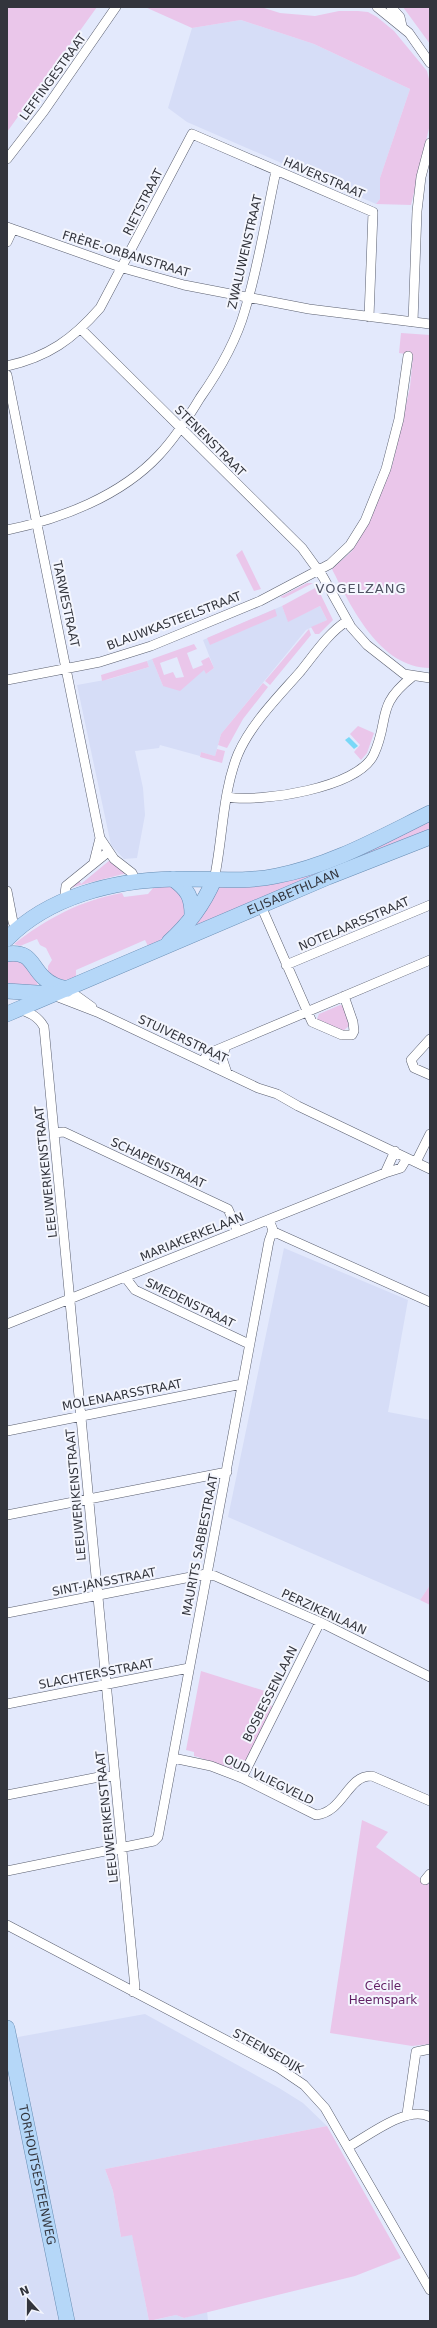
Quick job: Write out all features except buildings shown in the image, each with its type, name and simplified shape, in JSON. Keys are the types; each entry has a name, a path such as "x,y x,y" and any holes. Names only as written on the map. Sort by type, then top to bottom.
{"main road":[{"name":"ELISABETHLAAN","path":"12,935 35,916 64,902 103,888 136,881 173,879 247,880 296,872 361,846 430,813"},
{"name":"ELISABETHLAAN","path":"13,1012 261,906 430,837"},
{"path":"173,879 185,887 191,897 192,916"},
{"name":"ELISABETHLAAN","path":"157,951 183,929 214,880"},
{"path":"7,954 20,953 27,956 44,978 54,985 67,989"},
{"name":"ELISABETHLAAN","path":"7,991 53,995"},
{"name":"TORHOUTSESTEENWEG","path":"7,2028 67,2321"}],"street":[{"name":"LEFFINGESTRAAT","path":"7,159 50,103 116,7"},
{"path":"377,7 402,26 422,50 430,63"},
{"path":"391,7 400,17 402,26"},
{"name":"HAVERSTRAAT","path":"192,134 373,212 369,317"},
{"name":"RIETSTRAAT","path":"7,366 40,356 62,344 81,330 100,308 123,268 192,134"},
{"path":"413,322 417,211 422,177 430,143"},
{"name":"ZWALUWENSTRAAT","path":"7,530 37,524 123,486 160,455 181,428 224,362 248,297 276,171"},
{"path":"7,242 10,228"},
{"name":"FRÈRE-ORBANSTRAAT","path":"10,228 123,268 184,285 369,317 430,324"},
{"name":"STENENSTRAAT","path":"81,330 302,548 319,572 356,634 398,671 412,677"},
{"name":"BLAUWKASTEELSTRAAT","path":"7,680 100,662 151,646 260,601 319,572 340,556 350,545 365,521 386,469 399,419 408,356"},
{"name":"TARWESTRAAT","path":"7,375 100,838 108,852 132,873 136,881"},
{"path":"214,880 232,770 248,736 328,637 347,621"},
{"path":"227,797 273,797 292,794 328,784 362,768 374,755 389,701 412,677 430,678"},
{"name":"TARWESTRAAT","path":"94,862 100,838"},
{"path":"64,902 66,886 108,852"},
{"path":"7,891 13,922 12,935"},
{"name":"NOTELAARSSTRAAT","path":"286,965 430,905"},
{"path":"261,906 306,1012 312,1022 342,1036 352,1035 354,1031 353,1022 344,996"},
{"path":"203,1062 207,1054 430,960"},
{"name":"STUIVERSTRAAT","path":"67,989 97,1012"},
{"name":"STUIVERSTRAAT","path":"53,995 97,1012 258,1088 274,1098 298,1106 430,1169"},
{"name":"LEEUWERIKENSTRAAT","path":"13,1012 33,1014 40,1020 44,1027 135,1988 133,1992"},
{"path":"430,1039 411,1060 414,1068 430,1075"},
{"path":"226,1046 222,1058 227,1073"},
{"name":"SCHAPENSTRAAT","path":"54,1133 64,1132 228,1209 238,1232"},
{"path":"416,1162 430,1134"},
{"path":"385,1173 395,1152"},
{"name":"MARIAKERKELAAN","path":"7,1324 385,1173 401,1168 407,1158"},
{"name":"MAURITS SABBESTRAAT","path":"122,1848 156,1840 173,1758 206,1574 227,1472 249,1344 272,1231 269,1220"},
{"path":"272,1231 430,1302"},
{"name":"SMEDENSTRAAT","path":"125,1276 135,1290 249,1344"},
{"name":"MOLENAARSSTRAAT","path":"7,1431 242,1384"},
{"path":"7,1515 227,1472"},
{"name":"SINT-JANSSTRAAT","path":"7,1613 206,1574"},
{"name":"PERZIKENLAAN","path":"206,1574 215,1576 320,1622 430,1677"},
{"name":"BOSBESSENLAAN","path":"242,1778 320,1622"},
{"name":"SLACHTERSSTRAAT","path":"7,1704 189,1668"},
{"name":"OUD VLIEGVELD","path":"173,1758 211,1766 242,1778 316,1815 324,1814 335,1807 355,1782 366,1775 372,1776 430,1802"},
{"path":"7,1795 99,1777 115,1776"},
{"path":"7,1871 122,1848"},
{"name":"STEENSEDIJK","path":"7,1925 54,1948 133,1992 279,2068 298,2081 325,2108 430,2290"},
{"path":"407,2114 416,2052 430,2049"},
{"path":"348,2147 407,2114 425,2114 430,2117"}],"shaded area":[{"path":"241,20 314,44 410,89 380,178 380,199 376,204 187,122 168,108 192,28"},
{"path":"282,606 288,621 320,606 327,620 306,630 221,734 215,756 201,752 200,756 160,745 159,748 135,751 143,788 145,815 137,858 124,859 111,845 77,685 110,679 149,667 147,661 152,659 163,686 205,669 206,674 214,668 203,640"},
{"path":"284,1248 408,1300 388,1412 430,1420 430,1585 420,1600 228,1517"},
{"path":"145,2014 279,2088 303,2103 327,2126 105,2169 113,2191 121,2237 132,2234 149,2321 7,2321 7,2039"},
{"path":"207,2311 208,2321 150,2321 176,2315 184,2318"}],"green space":[{"path":"7,7 97,7 7,132"},
{"path":"145,7 261,7 280,13 315,16 339,11 358,11 368,12 377,17 394,31 427,71 430,83 430,124 411,205 376,204 380,199 380,178 410,89 314,44 241,20 192,28"},
{"path":"403,7 428,7 430,10 430,44"},
{"path":"401,333 430,335 430,668 412,665 396,658 382,647 369,633 358,617 332,569 352,551 368,524 392,466 410,387 413,355 399,353"},
{"path":"242,550 261,589 254,591 236,555"},
{"path":"307,583 313,583 284,598 280,597"},
{"path":"317,587 333,620 319,634 315,634 311,627 327,620 320,606 288,622 282,606"},
{"path":"275,609 277,616 210,645 207,638"},
{"path":"309,629 311,635 270,685 265,681"},
{"path":"194,644 197,649 187,653 193,669 203,665 201,661 209,657 214,668 206,674 204,670 180,691 163,686 152,659","holes":["177,657 184,677 176,678 173,672 164,675 160,663"]},
{"path":"147,661 149,667 102,681 101,675"},
{"path":"263,683 268,687 243,719 227,748 218,745 221,734"},
{"path":"358,726 374,733 367,753 361,760 354,752 360,745 350,734"},
{"path":"217,749 225,751 222,763 200,757 201,752 215,756"},
{"path":"430,821 430,829 193,930 191,928 215,887 233,886"},
{"path":"110,860 127,873 73,887 79,879 81,884"},
{"path":"170,886 185,892 185,916 165,937 149,948 145,940 76,970 76,977 72,979 61,980 48,972 48,966 52,960 46,948 40,945 37,939 20,946 14,944 51,919 92,900 122,893 124,897 148,894 154,887"},
{"path":"7,958 20,959 38,982 37,986 7,986"},
{"path":"340,1005 344,1006 350,1025 343,1031 317,1019 319,1014"},
{"path":"430,1585 430,1605 420,1600"},
{"path":"201,1671 268,1692 268,1699 272,1707 242,1769 226,1767 194,1756 194,1752 186,1750"},
{"name":"Cécile Heemspark","path":"362,1820 388,1832 376,1847 430,1885 430,2044 412,2046 330,2033"},
{"path":"327,2126 401,2258 355,2276 184,2318 176,2315 149,2321 132,2235 121,2237 113,2191 105,2169"}],"water":[{"path":"349,737 358,746 354,749 345,740"}],"district":[{"name":"VOGELZANG","path":"361,588"}]}
